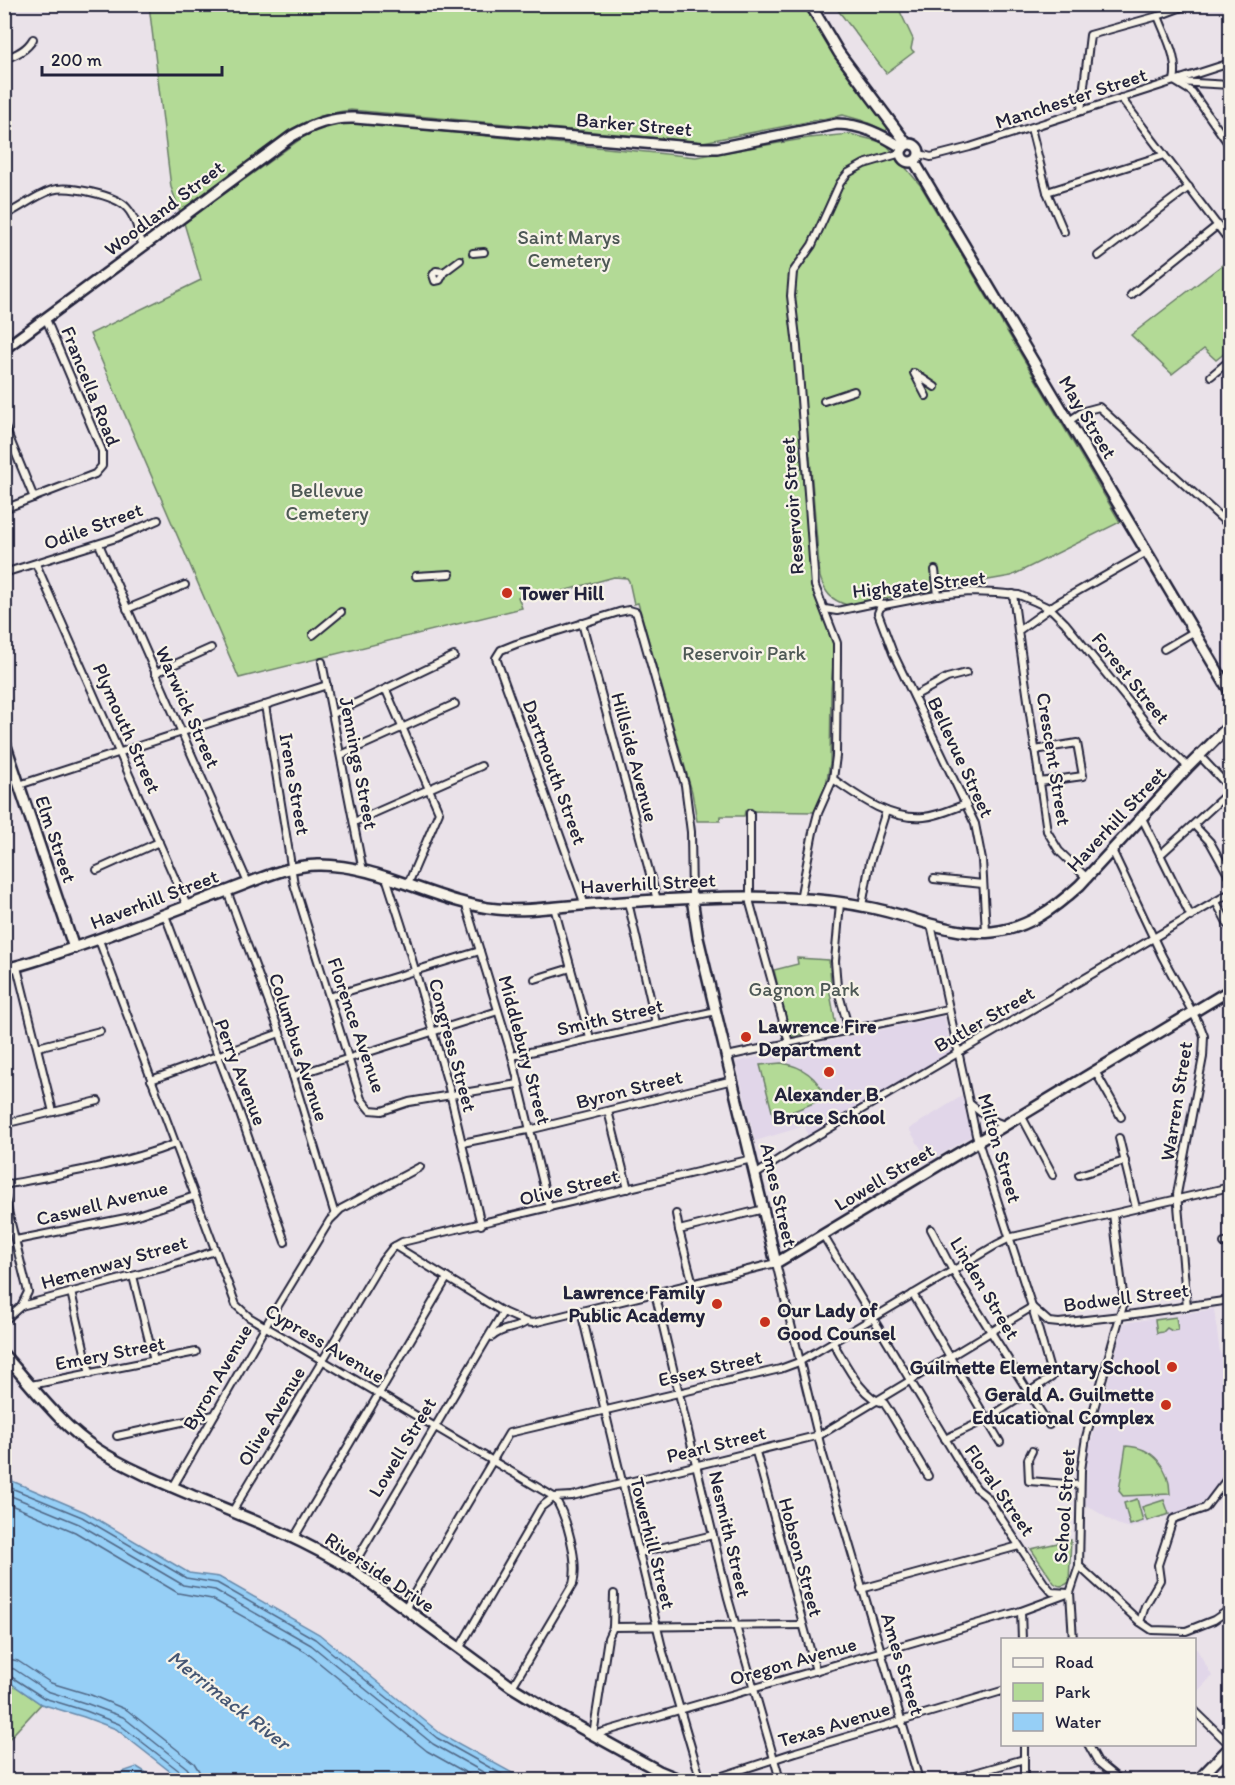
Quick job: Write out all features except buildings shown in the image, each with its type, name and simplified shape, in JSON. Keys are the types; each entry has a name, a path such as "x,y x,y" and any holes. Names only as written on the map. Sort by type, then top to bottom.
{"main road":[{"path":"810,4 839,53 904,148 906,161 917,158 916,146 904,148"},
{"name":"Barker Street","path":"355,118 702,148 717,148 837,124 850,124 886,138 904,148"},
{"name":"Woodland Street","path":"4,349 292,136 310,126 328,120 355,118"},
{"name":"May Street","path":"917,158 1069,421 1230,692"},
{"name":"Haverhill Street","path":"4,969 17,967 99,940 248,883 317,864 343,866 464,902 499,909 749,897 800,899 862,906 968,932 986,932 1013,927 1044,914 1062,902 1087,878 1199,755 1230,725"},
{"name":"Elm Street","path":"4,740 74,948"},
{"name":"Ames Street","path":"692,898 698,938 776,1263"},
{"name":"Lowell Street","path":"776,1263 1230,990"},
{"name":"Riverside Drive","path":"4,1355 69,1428 96,1449 173,1487 294,1538 351,1569 512,1688 659,1771 681,1780"},
{"path":"1198,1780 1230,1746"}],"street":[{"path":"1081,111 1090,35 1158,16 1190,4"},
{"path":"1158,16 1173,54 1176,70 1174,81"},
{"path":"4,59 22,52 33,39"},
{"name":"Manchester Street","path":"917,158 939,155 1031,128 1230,63"},
{"path":"1174,81 1230,85"},
{"path":"1174,81 1192,93 1230,146"},
{"path":"1121,98 1230,242"},
{"path":"1031,128 1047,192 1064,232"},
{"name":"Reservoir Street","path":"800,899 818,813 833,779 836,756 837,643 815,586 797,346 791,296 793,272 812,245 840,183 848,173 904,148"},
{"path":"1047,192 1164,154"},
{"path":"1098,256 1189,187"},
{"path":"4,213 59,189 108,197 119,201 129,210 144,247"},
{"path":"1131,295 1218,225"},
{"path":"473,252 484,252"},
{"path":"444,272 460,260"},
{"name":"Francella Road","path":"4,509 95,474 102,466 102,451 46,319"},
{"path":"1211,376 1230,360"},
{"path":"926,396 914,373 936,387"},
{"path":"824,401 854,391"},
{"path":"1069,421 1084,411 1099,407 1230,526"},
{"path":"4,425 34,498"},
{"name":"Odile Street","path":"4,573 99,544 158,520"},
{"name":"Warwick Street","path":"99,544 248,883"},
{"path":"1018,631 1049,608 1147,552"},
{"name":"Plymouth Street","path":"36,564 187,906"},
{"path":"935,570 938,595"},
{"path":"416,576 450,574"},
{"path":"127,609 185,585"},
{"name":"Highgate Street","path":"825,609 837,611 875,603 884,605 938,595 970,592 1012,594 1028,598 1049,608"},
{"name":"Crescent Street","path":"1012,594 1050,838 1087,878"},
{"name":"Bellevue Street","path":"884,605 878,613 880,621 893,653 966,804 978,837 986,932"},
{"name":"Forest Street","path":"1049,608 1065,623 1159,739 1188,767"},
{"name":"Ames Street","path":"582,623 619,612 629,610 636,612 685,785 691,832 692,898"},
{"path":"312,635 341,612"},
{"name":"Dartmouth Street","path":"582,623 501,650 496,658 585,905"},
{"name":"Hillside Avenue","path":"582,623 657,900"},
{"path":"1164,650 1194,631"},
{"path":"155,673 211,648"},
{"path":"333,714 454,656"},
{"name":"Jennings Street","path":"322,662 363,871"},
{"path":"914,696 947,678 966,673"},
{"path":"19,785 327,685"},
{"path":"386,690 439,813 408,884"},
{"path":"341,755 455,704"},
{"name":"Irene Street","path":"265,705 293,869"},
{"path":"1035,750 1077,743 1083,776 1040,782"},
{"path":"1160,855 1229,792 1226,784 1199,755"},
{"path":"354,822 481,766"},
{"path":"833,779 867,801 886,811 901,815 926,817 966,804"},
{"path":"862,906 870,862 886,811"},
{"path":"750,813 749,897 752,916 789,1043"},
{"path":"1142,818 1191,917"},
{"path":"1194,825 1210,842 1230,878"},
{"path":"98,870 159,842"},
{"name":"Warren Street","path":"1112,850 1154,939 1204,1036 1203,1057 1177,1199 1187,1307"},
{"name":"Florence Avenue","path":"293,869 294,884 361,1099 370,1110 382,1111 409,1102 451,1095"},
{"name":"Congress Street","path":"386,877 434,1032 481,1225"},
{"path":"934,879 983,884"},
{"name":"Columbus Avenue","path":"227,891 280,1033 335,1215"},
{"name":"Butler Street","path":"755,1175 804,1143 1230,893"},
{"name":"Middlebury Street","path":"464,902 512,1056 549,1208"},
{"path":"628,902 656,1023"},
{"path":"1216,902 1230,928"},
{"path":"840,903 835,961 837,987 849,1030"},
{"path":"554,907 590,1038"},
{"name":"Perry Avenue","path":"165,915 285,1242"},
{"name":"Milton Street","path":"931,924 978,1141 1032,1307 1052,1377 1029,1393"},
{"name":"Cypress Avenue","path":"99,940 236,1305 249,1317 554,1497"},
{"path":"329,997 480,951"},
{"path":"17,967 53,1112"},
{"path":"535,979 571,968"},
{"path":"727,1056 948,1009"},
{"path":"293,1076 498,1011"},
{"name":"Smith Street","path":"512,1056 716,1011"},
{"path":"38,1047 100,1031"},
{"path":"151,1080 280,1033"},
{"path":"1095,1071 1121,1117"},
{"name":"Byron Street","path":"462,1143 530,1130 733,1080"},
{"path":"451,1095 518,1084"},
{"path":"4,1124 98,1101"},
{"path":"969,1103 989,1119 1004,1125"},
{"path":"608,1111 628,1189"},
{"path":"1021,1115 1053,1175"},
{"path":"1119,1138 1136,1208"},
{"path":"4,1185 99,1167 143,1156 175,1144"},
{"name":"Olive Street","path":"395,1246 402,1242 752,1159"},
{"path":"1079,1175 1125,1161"},
{"name":"Byron Avenue","path":"173,1487 265,1326 335,1215 341,1209 420,1167"},
{"name":"Essex Street","path":"405,1609 509,1433 780,1369 799,1362 833,1343 953,1270 1009,1239 1230,1187"},
{"path":"4,1195 28,1292 21,1306 4,1321"},
{"name":"Caswell Avenue","path":"16,1240 131,1217 195,1196"},
{"path":"679,1230 764,1209"},
{"path":"676,1214 693,1284"},
{"name":"School Street","path":"1070,1593 1079,1566 1080,1485 1086,1437 1124,1302 1113,1214"},
{"name":"Linden Street","path":"931,1229 953,1270 1049,1425"},
{"name":"Floral Street","path":"823,1235 967,1475 977,1489 987,1497 1048,1587 1053,1592 1070,1593"},
{"path":"395,1246 503,1312 526,1323"},
{"name":"Olive Avenue","path":"232,1512 382,1261 395,1246"},
{"name":"Hemenway Street","path":"21,1306 215,1251"},
{"name":"Ames Street","path":"776,1263 817,1436 919,1780"},
{"name":"Lowell Street","path":"484,1344 501,1329 519,1327 526,1323 776,1263"},
{"path":"133,1276 154,1361"},
{"path":"294,1538 447,1278"},
{"path":"71,1292 90,1374"},
{"name":"Nesmith Street","path":"655,1293 735,1625 780,1780"},
{"path":"913,1294 1000,1442"},
{"name":"Bodwell Street","path":"1032,1307 1049,1322 1077,1322 1230,1300"},
{"name":"Pearl Street","path":"554,1497 572,1496 817,1436 1032,1307"},
{"name":"Towerhill Street","path":"581,1311 657,1626 699,1774 697,1780"},
{"name":"Lowell Street","path":"351,1569 503,1312"},
{"path":"833,1343 866,1394 875,1401 884,1403 928,1476"},
{"name":"Emery Street","path":"31,1385 196,1352"},
{"path":"945,1439 987,1419 1029,1393"},
{"path":"117,1436 214,1415"},
{"path":"1032,1451 1028,1459 1029,1481 1080,1485"},
{"name":"Hobson Street","path":"756,1452 816,1671"},
{"path":"1140,1622 1145,1606 1160,1580 1158,1565 1173,1519 1205,1508 1230,1475"},
{"path":"459,1648 541,1507 554,1497 562,1509 576,1574 568,1594 512,1688"},
{"path":"639,1553 713,1535"},
{"path":"861,1589 1020,1546"},
{"path":"1079,1566 1140,1622 1152,1630 1186,1631 1214,1620 1230,1609"},
{"path":"1070,1593 1073,1638"},
{"name":"Oregon Avenue","path":"593,1735 1021,1611 1070,1593"},
{"path":"593,1735 608,1638 613,1627 614,1594"},
{"path":"1021,1611 1022,1638"},
{"path":"613,1627 803,1625"},
{"name":"Texas Avenue","path":"710,1780 1001,1691"},
{"path":"1196,1712 1230,1746"},
{"path":"1024,1746 1024,1780"},
{"path":"1089,1746 1098,1762 1120,1780"},
{"path":"950,1780 1024,1759"}],"shaded area":[{"name":"Alexander B. Bruce School","path":"944,1016 952,1052 808,1138 805,1126 755,1141 736,1062"},
{"path":"962,1096 971,1136 929,1162 909,1129"},
{"name":"Gerald A. Guilmette Educational Complex","path":"1214,1309 1220,1353 1223,1356 1230,1355 1230,1465 1218,1488 1198,1506 1131,1528 1117,1524 1086,1505 1088,1454 1124,1323"},
{"path":"1196,1648 1212,1676 1196,1693"}],"green space":[{"path":"149,5 804,5 888,128 886,131 843,115 703,142 351,110 319,117 290,130 180,212 171,187"},
{"path":"834,5 897,5 913,39 911,49 914,52 886,73"},
{"name":"Bellevue Cemetery","path":"344,123 696,157 809,138 850,134 885,143 921,186 1120,522 1011,576 847,605 829,595 820,577 810,457 801,460 812,581 833,638 834,650 830,763 825,790 815,812 745,811 744,816 721,816 720,821 697,821 692,792 638,603 634,604 627,578 614,577 534,599 529,593 518,597 522,608 239,678 90,334 201,280 184,223 309,133 330,125"},
{"path":"1230,259 1230,349 1216,360 1204,349 1172,374 1131,335"},
{"name":"Gagnon Park","path":"797,958 829,960 832,992 830,993 836,1026 790,1037 774,970 798,964"},
{"path":"781,1063 809,1074 819,1085 826,1098 774,1119 760,1065"},
{"path":"1176,1317 1178,1330 1172,1331 1167,1328 1157,1333 1155,1320"},
{"path":"1126,1446 1144,1450 1158,1461 1167,1476 1170,1494 1123,1496 1119,1491"},
{"path":"1137,1499 1143,1521 1130,1525 1124,1503"},
{"path":"1164,1500 1169,1514 1147,1521 1142,1507"},
{"path":"1071,1540 1069,1582 1060,1586 1054,1583 1031,1549"},
{"path":"5,1679 41,1704 5,1743"}],"water":[{"name":"Merrimack River","path":"5,1478 85,1512 189,1573 219,1577 319,1634 441,1734 525,1780 181,1780 116,1729 41,1704 5,1679"},
{"path":"137,1767 158,1780 99,1780"}],"place":[{"name":"Tower Hill","path":"507,593"},
{"name":"Lawrence Fire Department","path":"746,1037"},
{"name":"Alexander B. Bruce School","path":"829,1072"},
{"name":"Lawrence Family Public Academy","path":"717,1304"},
{"name":"Our Lady of Good Counsel","path":"765,1322"},
{"name":"Guilmette Elementary School","path":"1172,1367"},
{"name":"Gerald A. Guilmette Educational Complex","path":"1166,1405"}],"park label":[{"name":"Saint Marys Cemetery","path":"569,248"},
{"name":"Reservoir Park","path":"744,653"}]}
